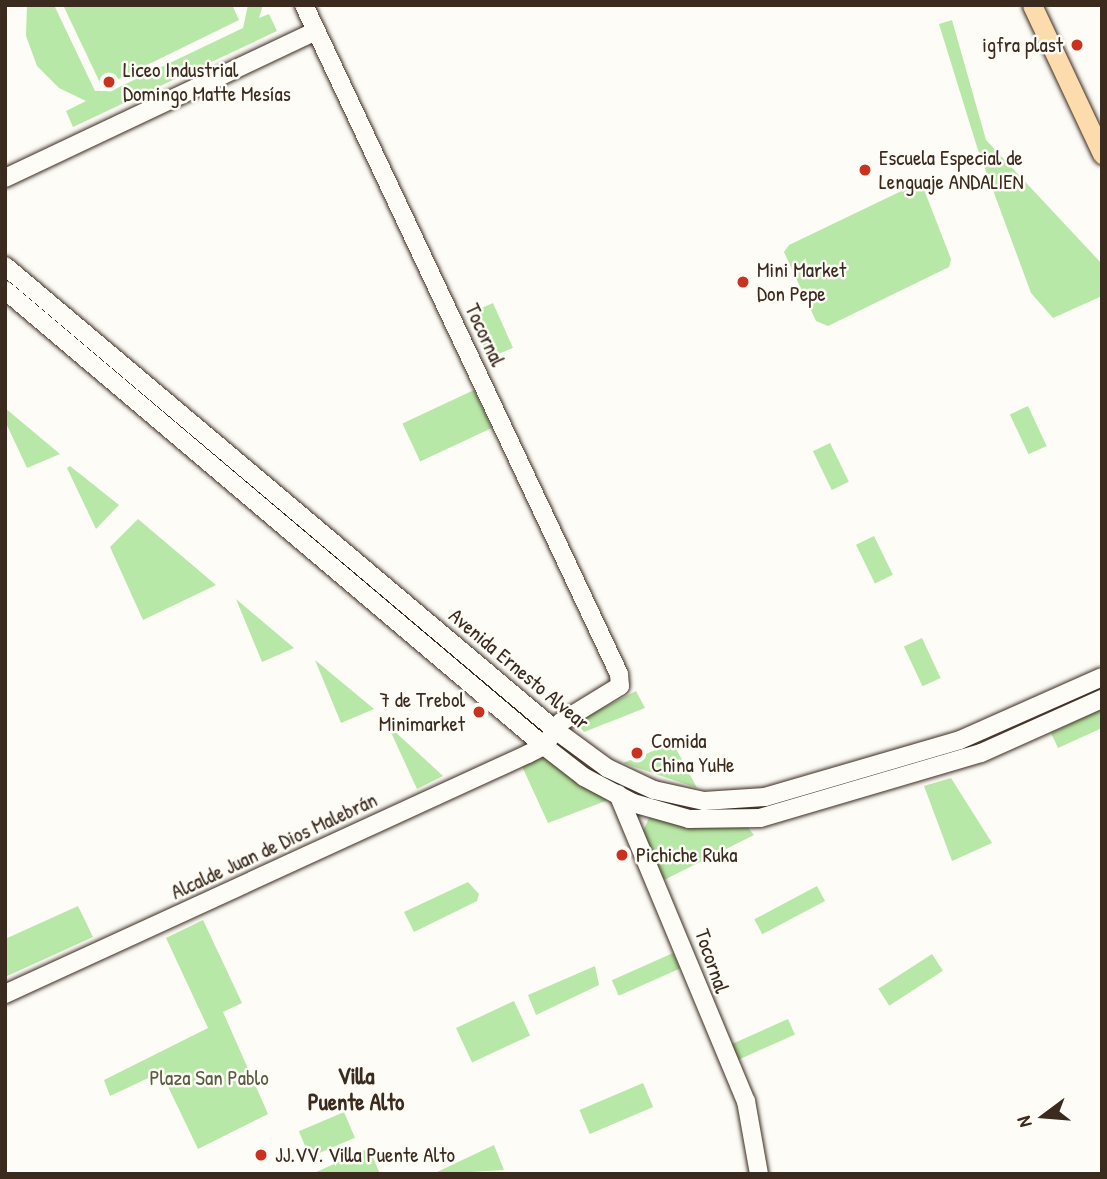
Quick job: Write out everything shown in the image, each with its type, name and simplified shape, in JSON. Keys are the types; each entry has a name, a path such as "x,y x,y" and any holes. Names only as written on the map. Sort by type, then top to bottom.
{"main road":[{"name":"Tocornal","path":"304,5 619,674 620,686 554,729"},
{"path":"1032,5 1102,154"},
{"path":"5,178 316,31"},
{"name":"Avenida Ernesto Alvear","path":"5,266 554,729 607,768 687,799 751,800 960,740 1102,677"},
{"name":"Avenida Ernesto Alvear","path":"5,290 544,746 620,797 647,808 708,821 775,814 981,753 1102,699"},
{"path":"544,746 554,729"},
{"name":"Alcalde Juan de Dios Malebrán","path":"5,994 544,746"},
{"name":"Tocornal","path":"607,768 674,918 687,971 747,1101 759,1174"},
{"path":"635,832 647,808"}],"green space":[{"path":"27,5 54,5 95,91 111,91 243,28 248,5 263,5 259,18 269,14 277,31 73,127 66,111 86,101 59,88 37,66 26,36"},
{"path":"63,5 232,5 239,20 102,87"},
{"path":"952,20 986,140 1102,264 1102,296 1053,318 1031,293 977,147 939,24"},
{"path":"916,184 923,187 951,259 949,267 828,326 816,321 784,252 789,245"},
{"path":"493,303 513,348 489,358 469,314"},
{"path":"474,390 492,428 420,461 402,423"},
{"path":"1028,406 1047,446 1028,454 1010,414"},
{"path":"5,408 60,454 27,468 5,421"},
{"path":"830,443 849,482 832,490 813,451"},
{"path":"70,466 119,505 96,529 67,468"},
{"path":"138,519 216,585 143,620 110,547"},
{"path":"874,536 893,575 875,583 856,545"},
{"path":"236,599 294,648 262,662"},
{"path":"922,638 941,678 922,686 904,646"},
{"path":"315,660 374,709 341,723"},
{"path":"636,691 645,708 584,732 576,722"},
{"path":"1102,709 1102,728 1058,748 1051,733"},
{"path":"391,728 443,776 417,789"},
{"path":"673,743 697,788 623,763"},
{"path":"541,753 570,777 608,800 548,823 520,762"},
{"path":"951,778 992,843 952,861 924,786"},
{"path":"650,816 746,825 754,835 664,880 643,831"},
{"path":"468,882 479,894 477,901 414,932 404,912"},
{"path":"817,886 825,901 762,934 754,919"},
{"path":"78,906 93,937 5,977 5,939"},
{"name":"Plaza San Pablo","path":"203,920 242,1003 223,1012 268,1114 198,1149 161,1072 110,1096 104,1080 208,1028 166,938"},
{"path":"673,953 680,969 619,996 612,980"},
{"path":"932,954 943,971 889,1006 878,989"},
{"path":"595,966 599,985 536,1015 528,995"},
{"path":"514,1001 530,1035 472,1062 456,1028"},
{"path":"788,1019 795,1035 738,1060 731,1044"},
{"path":"643,1083 653,1107 590,1134 579,1110"},
{"path":"344,1112 355,1138 310,1157 299,1131"},
{"path":"494,1145 504,1170 437,1172"},
{"path":"369,1148 380,1174 312,1174"}],"place":[{"name":"igfra plast","path":"1077,45"},
{"name":"Liceo Industrial Domingo Matte Mesías","path":"109,82"},
{"name":"Escuela Especial de Lenguaje ANDALIEN","path":"865,170"},
{"name":"Mini Market Don Pepe","path":"743,282"},
{"name":"7 de Trebol Minimarket","path":"479,712"},
{"name":"Comida China YuHe","path":"637,753"},
{"name":"Pichiche Ruka","path":"622,855"},
{"name":"JJ.VV. Villa Puente Alto","path":"261,1155"}],"district":[{"name":"Villa Puente Alto","path":"356,1089"}]}
